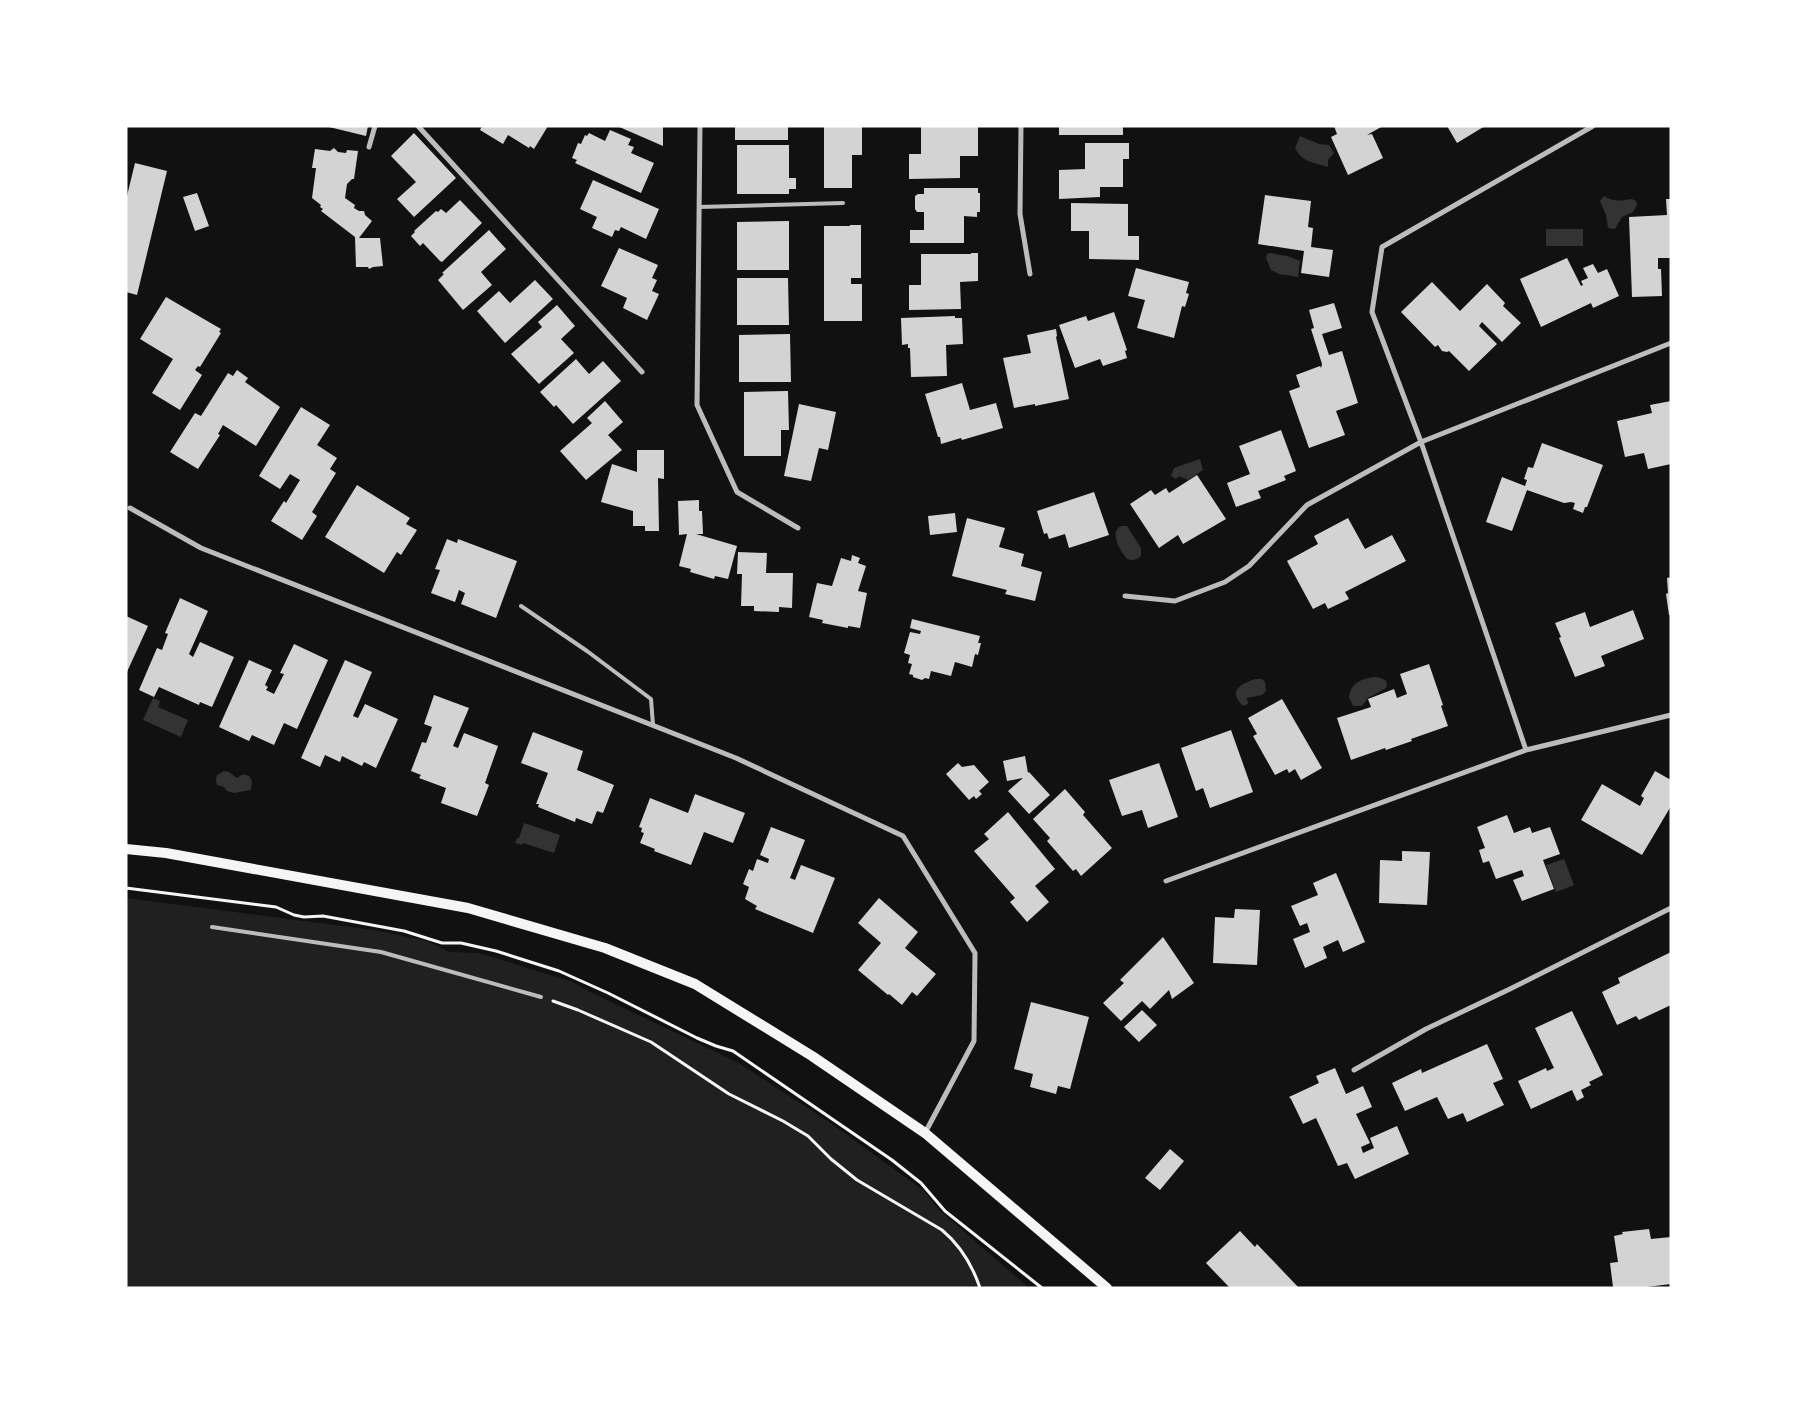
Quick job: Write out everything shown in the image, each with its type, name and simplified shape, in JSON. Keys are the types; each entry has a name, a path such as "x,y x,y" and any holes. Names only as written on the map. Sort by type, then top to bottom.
{"main road":[{"path":"126,850 166,853 468,908 605,948 695,984 812,1056 926,1132 1106,1288"}],"street":[{"path":"369,147 375,126"},
{"path":"418,126 642,372"},
{"path":"700,126 697,405 737,492 798,528"},
{"path":"1021,126 1020,214 1030,274"},
{"path":"1526,750 1421,442 1372,312 1382,247 1593,126"},
{"path":"1125,596 1175,601 1224,582 1249,566 1307,506 1421,442 1671,343"},
{"path":"130,508 201,548 736,758 903,836 975,953 974,1041 926,1132"},
{"path":"1166,881 1526,750 1671,715"},
{"path":"1354,1070 1426,1029 1671,908"}],"lane":[{"path":"699,207 843,203"},
{"path":"521,606 587,651 651,699 653,726"},
{"path":"212,927 381,952 541,997"}],"path":[{"path":"126,888 276,907 299,916 323,916 395,929 442,943 461,943 496,951 559,971 608,993 697,1038 733,1051 802,1096 892,1160 921,1184 945,1211 1042,1288"},
{"path":"541,997 578,1010 651,1042 729,1094 783,1121 808,1136 831,1159 857,1180 942,1230 954,1240 964,1253 980,1288"}],"shaded area":[{"path":"1300,136 1319,144 1329,145 1334,153 1328,160 1328,167 1301,157 1295,148"},
{"path":"1604,196 1614,200 1632,199 1636,201 1637,205 1633,212 1622,217 1615,229 1608,228 1606,215 1600,201"},
{"path":"1546,229 1583,229 1583,246 1546,246"},
{"path":"1270,253 1300,261 1298,277 1279,274 1271,270 1266,258 1267,254"},
{"path":"1200,459 1203,470 1188,480 1179,476 1176,479 1171,476 1174,468"},
{"path":"1121,526 1127,526 1141,548 1141,556 1136,559 1127,559 1119,547 1116,533"},
{"path":"1374,677 1382,678 1386,681 1386,688 1368,698 1362,706 1353,706 1349,697 1354,685 1357,682"},
{"path":"1256,679 1262,679 1265,682 1266,691 1262,695 1247,698 1248,704 1243,706 1238,701 1236,692 1241,685"},
{"path":"153,698 160,701 158,707 188,720 181,737 143,720"},
{"path":"224,771 237,778 243,774 249,776 252,781 251,790 234,793 217,785 217,775"},
{"path":"524,823 560,835 554,853 523,843 522,845 515,843 517,838 519,838"},
{"path":"1564,859 1574,885 1556,892 1546,865"},
{"path":"126,898 374,930 427,941 449,952 479,953 573,982 737,1062 829,1122 924,1191 938,1209 1029,1288 126,1288"}],"building":[{"path":"325,126 368,126 366,136"},
{"path":"482,126 548,126 534,149 508,135 503,144 480,130"},
{"path":"617,126 663,126 663,146"},
{"path":"735,126 788,126 788,140 735,140"},
{"path":"824,126 862,126 862,155 852,155 852,188 824,188"},
{"path":"921,126 978,126 978,156 960,156 960,178 909,179 909,154 921,154"},
{"path":"1059,126 1123,126 1123,135 1059,135"},
{"path":"1334,126 1383,126 1367,135 1372,134 1383,158 1348,175 1331,137 1337,134"},
{"path":"1447,126 1485,126 1457,143"},
{"path":"610,130 631,139 628,145 634,147 631,153 654,163 641,193 575,163 577,160 572,158 578,143 581,144 585,135 587,136 589,133 605,141"},
{"path":"414,133 456,178 414,217 397,199 416,182 391,156"},
{"path":"1085,143 1129,143 1129,159 1123,159 1123,187 1100,187 1100,197 1059,199 1059,170 1085,169"},
{"path":"737,145 789,145 789,178 796,178 796,189 789,189 789,194 737,194"},
{"path":"334,148 338,152 346,153 347,150 358,151 354,179 347,184 345,198 355,205 354,208 364,211 365,215 372,221 359,238 380,238 383,266 369,269 368,267 356,267 355,237 321,211 323,209 320,207 321,205 312,198 316,168 312,168 315,149 330,151"},
{"path":"135,163 167,171 137,295 126,292 126,200"},
{"path":"593,180 659,209 646,239 621,227 619,231 615,230 612,237 592,228 597,217 580,209"},
{"path":"924,188 978,188 978,193 980,193 980,212 977,212 977,217 964,216 964,243 910,243 910,230 924,230 924,212 917,212 915,209 915,196 924,194"},
{"path":"197,193 209,226 195,231 183,197"},
{"path":"1265,195 1311,201 1308,227 1313,228 1311,247 1333,250 1329,277 1301,273 1304,251 1258,244"},
{"path":"1666,199 1671,199 1671,258 1658,258 1658,269 1661,269 1662,296 1632,297 1629,217 1667,215"},
{"path":"460,200 482,223 442,262 423,243 420,246 411,236 436,211 438,212 441,209 446,213"},
{"path":"1071,203 1128,204 1128,236 1139,236 1139,260 1089,259 1089,231 1071,231"},
{"path":"789,221 789,270 737,270 737,222"},
{"path":"861,225 861,278 851,278 851,284 862,284 862,321 824,321 824,226"},
{"path":"489,230 506,249 481,272 492,285 463,310 438,280 444,274 442,273"},
{"path":"619,248 658,265 652,278 657,280 652,291 659,294 647,320 623,308 627,298 601,286"},
{"path":"978,253 978,281 960,282 961,309 909,310 909,285 921,285 921,254"},
{"path":"1567,258 1581,286 1583,285 1581,281 1588,278 1583,268 1593,264 1598,273 1607,269 1619,296 1593,308 1591,303 1541,327 1520,279"},
{"path":"1136,268 1189,282 1186,293 1189,294 1185,307 1182,306 1174,338 1137,328 1145,300 1128,296"},
{"path":"737,278 788,278 789,325 737,325"},
{"path":"535,280 553,299 505,343 477,311 499,291 510,303"},
{"path":"1432,282 1460,311 1487,284 1505,303 1503,306 1521,323 1502,342 1482,322 1479,326 1497,344 1469,371 1449,351 1442,351 1438,345 1435,347 1401,312"},
{"path":"166,297 221,329 219,332 221,333 200,367 198,366 195,370 202,375 180,410 152,393 173,359 140,339"},
{"path":"1334,303 1342,328 1322,334 1329,355 1342,351 1358,403 1336,411 1345,435 1309,448 1289,391 1300,387 1296,375 1320,366 1321,368 1322,364 1311,329 1314,328 1309,310"},
{"path":"557,305 575,326 561,339 574,353 539,384 511,354 542,327 538,322"},
{"path":"1114,312 1127,350 1125,351 1127,358 1103,366 1100,359 1075,368 1059,325 1086,316 1088,321"},
{"path":"955,316 955,318 962,318 963,344 946,345 947,376 911,377 910,348 908,348 908,344 902,345 901,318"},
{"path":"1056,329 1069,399 1014,408 1003,358 1031,353 1027,335"},
{"path":"790,334 791,382 739,382 739,335"},
{"path":"576,359 589,374 603,361 621,381 573,424 556,405 554,407 540,392"},
{"path":"237,370 248,378 245,382 280,407 256,446 223,425 218,434 220,435 198,469 170,452 195,413 201,416 228,373 233,376"},
{"path":"962,383 970,410 996,403 1003,428 941,444 925,394"},
{"path":"788,391 789,430 781,430 781,456 744,456 744,392"},
{"path":"605,401 623,422 608,435 622,450 586,480 560,451 592,423 587,418"},
{"path":"1671,401 1671,464 1648,469 1644,453 1625,457 1617,421 1652,413 1650,405"},
{"path":"799,404 836,412 828,450 819,448 811,481 784,476"},
{"path":"301,407 330,425 317,445 337,458 330,469 336,473 312,512 317,516 302,540 271,521 284,501 286,503 300,480 290,474 280,489 259,476"},
{"path":"1281,430 1296,471 1284,476 1286,480 1258,491 1261,498 1236,507 1227,483 1250,474 1239,446"},
{"path":"1542,443 1603,465 1583,513 1573,509 1575,503 1564,503 1527,490 1512,531 1486,522 1502,477 1525,486 1527,480 1524,479 1528,467 1533,468"},
{"path":"637,450 664,450 664,479 658,478 659,531 645,531 645,526 633,526 633,511 601,502 612,464 637,472"},
{"path":"1197,475 1226,519 1183,544 1178,535 1159,548 1130,504 1151,490 1155,495 1166,488 1169,493"},
{"path":"357,485 410,518 406,524 417,530 401,555 397,552 384,573 325,537"},
{"path":"1094,492 1109,535 1069,548 1065,534 1049,539 1047,533 1044,534 1037,511"},
{"path":"699,500 699,511 702,511 703,534 696,534 737,546 728,579 715,576 714,579 690,572 691,569 679,566 687,534 679,535 678,501"},
{"path":"955,513 957,532 930,535 928,516"},
{"path":"967,518 1005,528 999,547 1024,554 1021,566 1042,572 1035,601 1005,594 1007,590 952,576"},
{"path":"1348,518 1365,549 1392,535 1406,561 1345,592 1349,599 1328,609 1325,603 1313,609 1287,561 1318,544 1314,536"},
{"path":"447,539 457,543 458,539 517,561 496,618 461,604 465,593 459,590 455,602 431,593 440,570 435,569"},
{"path":"738,552 767,553 766,573 793,573 792,608 779,607 779,612 754,611 754,606 741,606 742,574 737,574"},
{"path":"852,555 860,558 858,563 866,566 858,591 867,593 860,628 848,626 848,628 822,623 823,620 809,617 817,583 832,586 841,558 851,561"},
{"path":"1671,577 1671,615 1669,615 1666,594 1668,593 1667,578"},
{"path":"180,598 208,611 189,654 193,657 200,642 234,657 212,707 200,702 199,705 159,687 154,697 139,690 157,648 162,650 168,634 165,633"},
{"path":"1633,610 1644,639 1601,656 1605,666 1575,677 1555,623 1585,612 1590,627"},
{"path":"126,616 148,626 126,674"},
{"path":"912,619 980,636 978,643 981,643 978,655 975,654 972,667 955,662 951,676 931,671 929,679 925,678 922,680 909,674 912,664 908,663 910,655 904,653 910,632 920,634 921,631 910,628"},
{"path":"294,644 328,660 297,729 284,723 274,745 252,735 249,741 219,727 249,660 272,670 265,685 268,687 266,690 274,694 284,674 280,673"},
{"path":"345,660 372,672 353,716 358,718 365,704 398,719 376,768 364,762 362,766 342,756 340,762 325,755 320,767 301,758"},
{"path":"1429,664 1448,726 1411,739 1412,741 1351,760 1337,718 1371,707 1368,699 1394,689 1397,698 1407,694 1400,674"},
{"path":"434,695 469,708 453,746 458,748 464,733 498,746 485,783 489,785 477,816 441,803 446,788 419,778 421,775 411,771 422,742 426,743 432,727 424,724"},
{"path":"1282,699 1322,768 1301,780 1295,769 1289,773 1287,769 1275,775 1253,736 1257,734 1248,718"},
{"path":"1231,730 1253,792 1210,808 1203,788 1196,791 1181,748"},
{"path":"533,732 583,751 577,770 614,785 603,813 597,811 592,824 576,818 575,822 538,807 539,804 536,804 548,773 521,763"},
{"path":"1025,756 1028,773 1050,795 1029,814 1008,791 1023,778 1007,781 1003,761"},
{"path":"958,763 962,767 974,765 989,782 979,791 982,794 976,799 974,796 969,800 946,774"},
{"path":"1159,763 1178,817 1148,828 1142,810 1122,816 1109,780"},
{"path":"1655,771 1671,780 1671,806 1642,855 1581,820 1602,784 1640,806 1644,798 1641,796"},
{"path":"1065,789 1085,812 1083,815 1112,848 1081,876 1076,869 1073,871 1047,841 1050,838 1033,819"},
{"path":"695,794 745,813 733,843 704,832 691,865 654,851 655,849 640,843 644,833 641,832 642,828 639,827 650,798 688,813"},
{"path":"1008,812 1055,869 1035,886 1049,902 1027,922 1010,902 1015,898 974,851 989,839 984,834"},
{"path":"1507,815 1514,833 1530,827 1532,833 1550,827 1560,854 1543,860 1554,889 1522,901 1513,880 1524,876 1522,870 1496,879 1489,861 1483,863 1479,850 1485,848 1477,827"},
{"path":"771,827 805,840 790,878 795,880 801,865 835,878 813,933 755,909 757,906 745,899 749,887 743,884 749,869 753,871 757,859 768,863 769,859 760,855"},
{"path":"1402,851 1430,852 1427,905 1379,903 1380,860 1402,861"},
{"path":"1336,873 1365,942 1343,952 1338,940 1323,947 1327,958 1305,968 1293,939 1310,932 1307,923 1300,926 1291,906 1318,895 1313,883"},
{"path":"879,898 918,932 905,948 936,974 917,996 912,992 902,1005 858,970 881,943 858,923"},
{"path":"1235,909 1260,910 1257,965 1213,963 1215,917 1234,918"},
{"path":"1163,937 1194,983 1172,999 1169,990 1150,1009 1142,1001 1121,1021 1103,1003 1124,983 1120,980"},
{"path":"1671,952 1671,1005 1639,1020 1636,1016 1617,1025 1602,992 1620,983 1618,978"},
{"path":"1031,1002 1089,1017 1070,1089 1058,1086 1056,1094 1030,1087 1033,1074 1014,1069"},
{"path":"1142,1010 1157,1025 1139,1042 1124,1027"},
{"path":"1572,1011 1603,1075 1589,1082 1591,1085 1581,1090 1584,1097 1577,1101 1572,1090 1531,1109 1518,1081 1546,1068 1547,1071 1554,1068 1535,1028"},
{"path":"1487,1044 1503,1079 1493,1083 1504,1105 1467,1122 1463,1113 1448,1119 1437,1097 1405,1111 1392,1083 1421,1069 1422,1073"},
{"path":"1335,1068 1346,1094 1363,1086 1372,1107 1356,1114 1370,1143 1361,1147 1363,1153 1374,1148 1370,1138 1397,1126 1409,1154 1355,1179 1347,1163 1338,1166 1316,1118 1303,1124 1289,1097 1319,1083 1316,1076"},
{"path":"1170,1149 1184,1161 1160,1190 1145,1178"},
{"path":"1649,1229 1651,1239 1671,1237 1671,1284 1638,1288 1613,1287 1610,1263 1618,1262 1614,1236 1623,1234 1622,1232"},
{"path":"1240,1231 1255,1247 1257,1244 1299,1288 1230,1288 1206,1263"}]}
